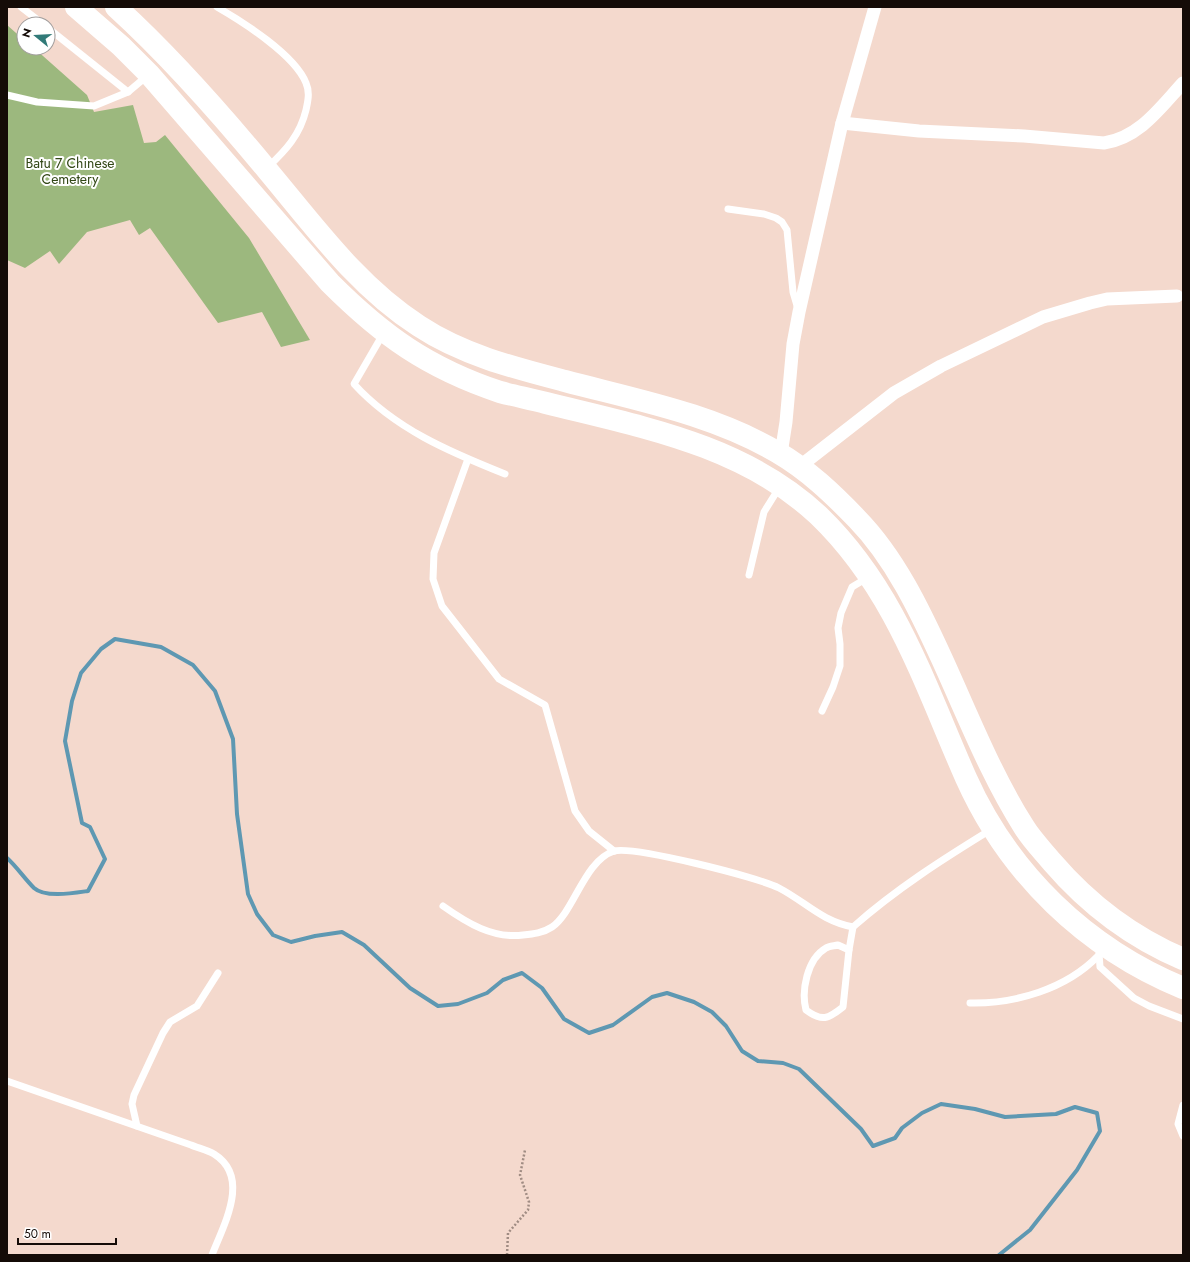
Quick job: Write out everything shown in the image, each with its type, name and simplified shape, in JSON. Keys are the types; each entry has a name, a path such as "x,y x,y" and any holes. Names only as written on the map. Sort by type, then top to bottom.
{"highway":[{"path":"76,7 115,41 149,74 330,283 361,315 408,350 459,376 501,392 637,425 686,439 747,466 781,485 804,503 846,544 887,603 910,648 966,779 993,829 1012,856 1046,897 1100,950 1183,988"},
{"path":"116,7 165,54 353,270 400,313 442,339 510,367 653,403 727,427 781,454 830,492 862,524 891,563 930,632 990,764 1026,831 1064,877 1092,904 1115,922 1139,937 1183,959"}],"street":[{"path":"781,454 786,422 793,344 799,312 842,123 875,7"},
{"path":"842,123 919,131 1024,136 1104,143 1115,142 1144,125 1183,83"},
{"path":"799,467 878,404 905,386 941,366 1043,317 1107,299 1176,296"}],"lane":[{"path":"21,7 33,16"},
{"path":"217,7 235,17 276,47 297,68 306,84 309,98 298,135 286,151 266,169"},
{"path":"56,34 128,92"},
{"path":"7,95 37,102 94,106 128,92 149,74"},
{"path":"728,209 764,214 782,222 787,230 792,292 799,312"},
{"path":"384,333 354,384 384,412 419,436 468,459 505,474"},
{"path":"468,459 434,553 433,579 442,606 499,679 545,705 575,811 589,831 614,851"},
{"path":"749,575 764,512 781,485"},
{"path":"822,711 833,687 840,666 838,628 841,613 852,586 869,576"},
{"path":"849,950 838,945 826,948 815,959 809,970 803,997 806,1010 814,1016 822,1018 831,1016 843,1007 853,927 894,893 993,829"},
{"path":"443,906 485,932 515,936 538,934 553,927 590,870 614,851 624,851 679,860 755,879 779,888 836,924 853,927"},
{"path":"970,1003 991,1003 1024,998 1054,986 1086,969 1100,950"},
{"path":"1100,950 1100,967 1134,998 1149,1006 1183,1019"},
{"path":"137,1126 132,1104 134,1095 163,1033 174,1019 197,1006 218,973"},
{"path":"7,1081 213,1153 225,1162 231,1173 234,1188 231,1205 212,1255"},
{"path":"1183,1105 1178,1124 1183,1136"}],"path":[{"path":"507,1255 508,1233 528,1210 529,1202 520,1175 525,1150"}],"green space":[{"name":"Batu 7 Chinese Cemetery","path":"7,25 16,33 16,56 43,56 87,95 94,112 133,105 144,143 156,142 165,135 249,238 310,340 281,347 262,312 218,323 150,228 139,235 130,220 87,232 59,264 50,251 25,268 7,260"}],"waterway":[{"path":"7,858 34,888 39,891 52,894 88,891 105,859 90,827 82,823 65,741 72,701 81,673 101,649 115,639 161,647 193,665 215,691 233,739 237,814 248,894 257,914 273,935 291,942 315,936 342,932 364,945 410,988 438,1006 458,1004 487,993 503,980 522,973 542,988 564,1019 589,1033 613,1025 652,997 667,993 694,1002 712,1012 726,1026 742,1051 758,1061 783,1063 799,1069 861,1129 873,1146 895,1138 902,1128 922,1113 941,1104 975,1109 1005,1117 1056,1114 1075,1107 1097,1113 1100,1131 1077,1170 1030,1230 999,1255"}]}
